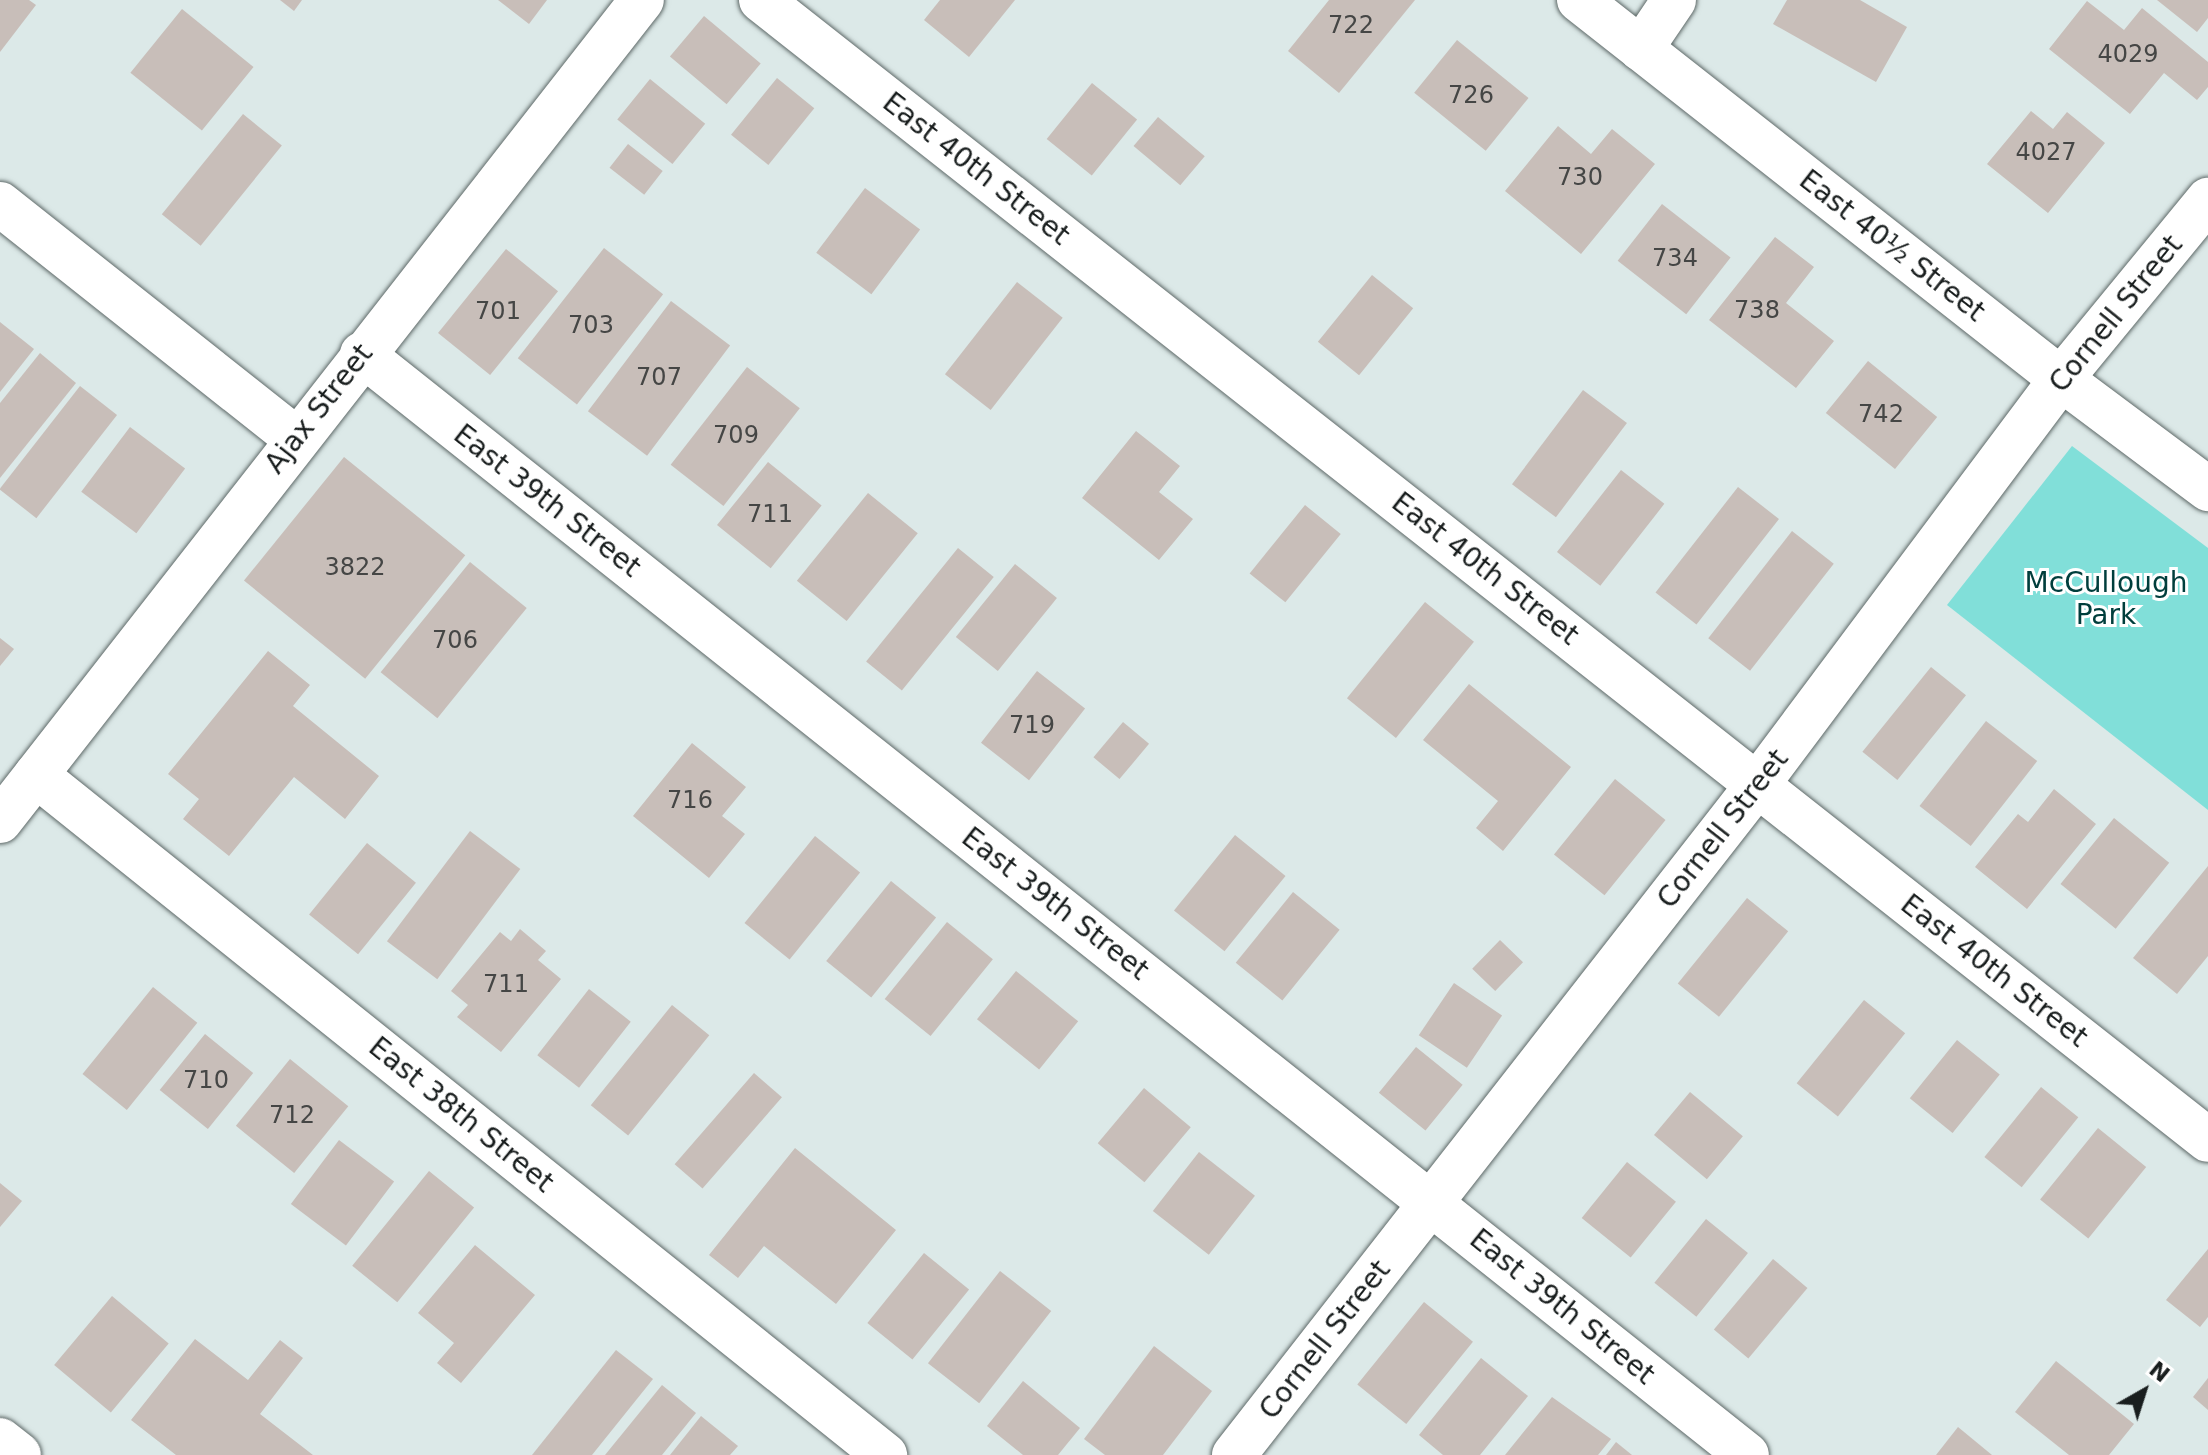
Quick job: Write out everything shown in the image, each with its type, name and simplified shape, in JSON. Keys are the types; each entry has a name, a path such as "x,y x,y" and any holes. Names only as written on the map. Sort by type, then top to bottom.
{"street":[{"name":"Ajax Street","path":"0,821 362,354 642,0"},
{"name":"East 40th Street","path":"761,0 2208,1140"},
{"name":"East 40½ Street","path":"1579,0 2061,379 2208,489"},
{"path":"1641,49 1674,0"},
{"name":"Cornell Street","path":"1234,1455 1758,784 2061,379 2208,200"},
{"path":"0,204 296,439"},
{"name":"East 39th Street","path":"362,354 1747,1455"},
{"name":"East 38th Street","path":"36,775 885,1455"},
{"path":"0,1440 19,1455"}],"green space":[{"name":"McCullough Park","path":"2072,446 2208,548 2208,810 1947,605"}],"building":[{"path":"0,0 29,0 36,5 0,52"},
{"path":"280,0 302,0 294,11"},
{"path":"498,0 547,0 529,24"},
{"path":"940,0 1015,0 969,57 924,20"},
{"path":"1329,0 1415,0 1339,93 1288,51"},
{"path":"1787,0 1860,0 1907,27 1876,82 1773,24"},
{"path":"2157,0 2208,0 2208,18 2197,32"},
{"path":"2087,1 2124,30 2142,8 2208,62 2208,87 2197,100 2164,73 2130,114 2049,49"},
{"path":"182,9 253,67 202,131 130,73"},
{"path":"704,16 761,64 727,104 670,57"},
{"path":"1457,40 1528,98 1486,151 1414,93"},
{"path":"777,78 814,108 768,165 731,135"},
{"path":"650,79 705,124 672,164 617,119"},
{"path":"1092,83 1137,120 1092,175 1047,139"},
{"path":"2031,111 2053,129 2067,112 2105,143 2048,213 1987,164"},
{"path":"243,114 282,145 201,246 162,214"},
{"path":"1158,117 1205,156 1180,185 1134,146"},
{"path":"1558,126 1591,154 1612,129 1655,164 1581,254 1505,191"},
{"path":"628,144 663,171 644,195 610,168"},
{"path":"865,188 920,230 871,294 816,253"},
{"path":"1662,204 1731,258 1686,314 1618,261"},
{"path":"1775,237 1814,267 1786,303 1834,341 1796,388 1709,320"},
{"path":"604,248 663,294 577,404 518,358"},
{"path":"506,249 558,291 490,375 438,333"},
{"path":"1372,275 1413,308 1359,375 1318,342"},
{"path":"1017,282 1063,318 991,410 945,374"},
{"path":"671,301 730,346 647,456 588,411"},
{"path":"0,322 34,349 0,392"},
{"path":"40,353 76,383 0,478 0,403"},
{"path":"1868,361 1937,417 1895,469 1826,413"},
{"path":"747,367 800,408 723,506 671,465"},
{"path":"80,386 117,415 36,518 0,488"},
{"path":"1583,390 1627,423 1556,517 1512,484"},
{"path":"130,427 185,469 136,533 81,492"},
{"path":"1136,431 1180,466 1159,492 1193,519 1159,560 1082,498"},
{"path":"344,457 465,555 365,679 244,581"},
{"path":"768,462 822,505 771,568 717,525"},
{"path":"1621,470 1664,504 1600,586 1557,552"},
{"path":"1738,487 1779,519 1696,625 1656,593"},
{"path":"868,493 918,533 847,621 797,581"},
{"path":"1305,505 1341,534 1285,602 1250,573"},
{"path":"1792,531 1834,564 1750,671 1708,638"},
{"path":"958,548 994,577 902,690 866,661"},
{"path":"470,562 527,608 437,718 381,672"},
{"path":"1015,564 1057,598 998,671 956,637"},
{"path":"1425,602 1474,642 1396,738 1347,698"},
{"path":"0,638 14,649 0,666"},
{"path":"268,651 310,685 293,706 379,776 345,819 294,777 229,856 183,819 199,799 168,774"},
{"path":"1931,667 1966,695 1897,780 1862,752"},
{"path":"1037,671 1085,709 1029,780 981,743"},
{"path":"1469,684 1571,767 1503,851 1476,828 1498,801 1423,740"},
{"path":"1986,721 2037,761 1971,846 1920,806"},
{"path":"1123,722 1149,744 1119,779 1093,757"},
{"path":"692,743 746,787 722,816 745,834 709,878 633,816"},
{"path":"1615,779 1666,820 1604,895 1554,854"},
{"path":"2054,789 2096,824 2027,909 1975,867 2018,814 2028,822"},
{"path":"2114,818 2169,863 2116,929 2061,884"},
{"path":"470,831 520,869 437,979 387,941"},
{"path":"1235,835 1286,876 1224,951 1174,910"},
{"path":"815,836 860,873 790,960 745,923"},
{"path":"367,843 416,883 358,954 309,914"},
{"path":"2208,866 2208,956 2177,994 2133,958"},
{"path":"891,881 936,918 871,998 826,961"},
{"path":"1293,892 1340,930 1282,1000 1236,963"},
{"path":"1747,898 1788,931 1719,1017 1678,983"},
{"path":"947,922 993,959 931,1036 885,999"},
{"path":"520,929 546,951 538,960 561,979 501,1052 457,1017 468,1005 451,991 500,932 511,941"},
{"path":"1500,940 1523,962 1495,991 1472,969"},
{"path":"1016,971 1078,1021 1039,1070 977,1019"},
{"path":"1454,983 1502,1015 1467,1068 1419,1035"},
{"path":"153,987 197,1023 127,1110 83,1074"},
{"path":"589,989 631,1022 579,1088 537,1055"},
{"path":"1864,1000 1905,1033 1838,1117 1797,1083"},
{"path":"672,1005 709,1035 628,1135 591,1105"},
{"path":"205,1034 253,1073 208,1129 160,1090"},
{"path":"1957,1040 2000,1075 1953,1133 1910,1098"},
{"path":"1416,1047 1463,1085 1425,1131 1379,1093"},
{"path":"290,1059 348,1106 294,1173 236,1126"},
{"path":"754,1073 782,1097 703,1189 675,1164"},
{"path":"2041,1087 2078,1117 2022,1187 1984,1157"},
{"path":"1144,1088 1191,1127 1144,1182 1098,1143"},
{"path":"1690,1092 1743,1136 1707,1179 1654,1135"},
{"path":"2098,1128 2146,1167 2088,1239 2040,1199"},
{"path":"339,1140 394,1182 346,1245 291,1204"},
{"path":"795,1148 896,1230 836,1304 764,1246 738,1278 709,1255"},
{"path":"1199,1152 1255,1196 1209,1255 1153,1211"},
{"path":"1627,1162 1676,1202 1631,1258 1582,1218"},
{"path":"429,1171 474,1208 397,1302 352,1266"},
{"path":"0,1183 22,1201 0,1227"},
{"path":"1706,1219 1748,1253 1696,1317 1654,1283"},
{"path":"475,1245 535,1295 461,1383 437,1363 454,1343 418,1313"},
{"path":"2208,1249 2208,1317 2200,1327 2166,1300"},
{"path":"924,1253 969,1290 912,1359 867,1323"},
{"path":"1773,1259 1807,1288 1748,1358 1714,1329"},
{"path":"1000,1271 1051,1311 979,1403 928,1363"},
{"path":"112,1296 169,1344 111,1413 54,1365"},
{"path":"1424,1302 1473,1342 1406,1424 1357,1384"},
{"path":"195,1339 248,1380 280,1340 303,1358 260,1414 313,1455 176,1455 131,1420"},
{"path":"1154,1346 1212,1391 1163,1455 1105,1455 1084,1439"},
{"path":"616,1350 653,1379 592,1455 532,1455"},
{"path":"1481,1358 1528,1396 1480,1455 1443,1455 1419,1435"},
{"path":"2056,1361 2134,1424 2109,1455 2069,1455 2015,1412"},
{"path":"2208,1378 2208,1410 2193,1397"},
{"path":"1023,1381 1080,1428 1058,1455 1023,1455 987,1426"},
{"path":"662,1385 696,1413 662,1455 605,1455"},
{"path":"1552,1397 1611,1439 1598,1455 1505,1455"},
{"path":"701,1416 738,1446 730,1455 670,1455"},
{"path":"1958,1427 1992,1455 1936,1455"},
{"path":"1616,1442 1632,1455 1606,1455"}]}
